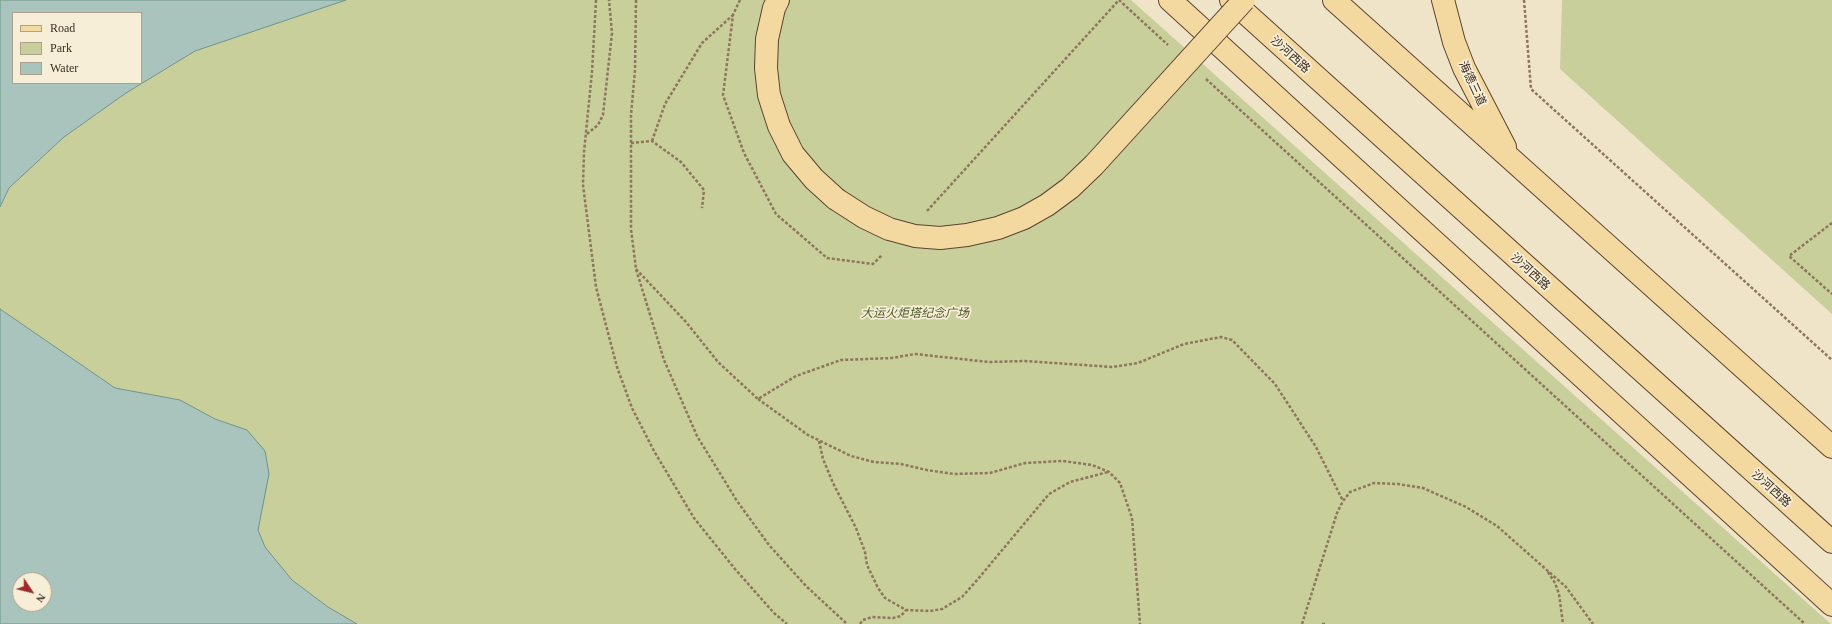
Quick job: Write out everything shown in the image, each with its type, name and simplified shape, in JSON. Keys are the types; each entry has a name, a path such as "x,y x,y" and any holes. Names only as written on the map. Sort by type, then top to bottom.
{"main road":[{"path":"778,0 774,8 767,39 766,68 769,95 779,126 793,154 814,179 836,199 864,217 889,229 915,236 940,238 967,235 998,228 1024,218 1047,206 1070,188 1094,165 1244,0"},
{"path":"1157,0 1204,32"},
{"path":"1170,0 1830,603"},
{"name":"沙河西路","path":"1230,0 1832,542"},
{"path":"1334,0 1832,447"},
{"name":"海德三道","path":"1442,0 1454,42 1464,68 1514,162"},
{"path":"1809,426 1832,443"}],"path":[{"path":"596,0 584,152 583,185 596,287 615,360 632,408 654,451 694,518 735,569 774,613 787,624"},
{"path":"586,134 598,125 603,115 612,33 609,0"},
{"path":"636,0 635,70 631,115 631,229 636,269 664,360 697,436 737,501 769,545 806,586 848,624"},
{"path":"740,0 733,15 723,95 744,153 776,214 827,258 873,264 884,253"},
{"path":"923,215 1119,0 1172,48"},
{"path":"1524,0 1531,89 1832,360"},
{"path":"652,141 665,104 702,43 733,15"},
{"path":"1201,75 1661,491 1805,624"},
{"path":"631,143 652,141 680,162 704,190 702,208"},
{"path":"1832,224 1789,256 1832,294"},
{"path":"636,269 686,322 718,362 758,399 808,435 850,456 868,461 901,464 954,474 990,473 1025,463 1063,462 1092,465 1109,472 1120,483 1132,518 1140,624"},
{"path":"758,399 796,376 841,360 892,358 915,354 989,362 1025,361 1112,367 1138,363 1184,344 1221,337 1232,340 1275,384 1316,447 1343,501"},
{"path":"819,441 823,459 856,528 865,552 867,565 878,588 885,598 906,610 942,609 962,597 1049,494 1070,482 1109,472"},
{"path":"1302,624 1337,513 1343,501 1350,492 1374,483 1398,484 1423,488 1466,507 1497,526 1566,587 1593,624"},
{"path":"1544,567 1556,583 1563,624"},
{"path":"860,624 863,620 872,618 893,618 900,616 906,610"},
{"path":"1322,624 1327,624"}],"green space":[{"name":"大运火炬塔纪念广场","path":"345,0 1131,0 1831,624 357,624 328,607 292,580 265,547 258,530 261,509 247,430 215,419 180,400 115,388 0,309 0,207 9,188 64,137 126,93 195,51"},
{"path":"1562,0 1832,0 1832,314 1560,69"}],"water":[{"path":"0,0 346,0 195,51 142,83 142,12 12,12 12,84 141,84 64,137 9,188 0,207"},
{"path":"0,309 115,388 180,400 215,419 247,430 265,451 269,474 258,530 265,547 292,580 328,607 357,624 0,624"}]}
